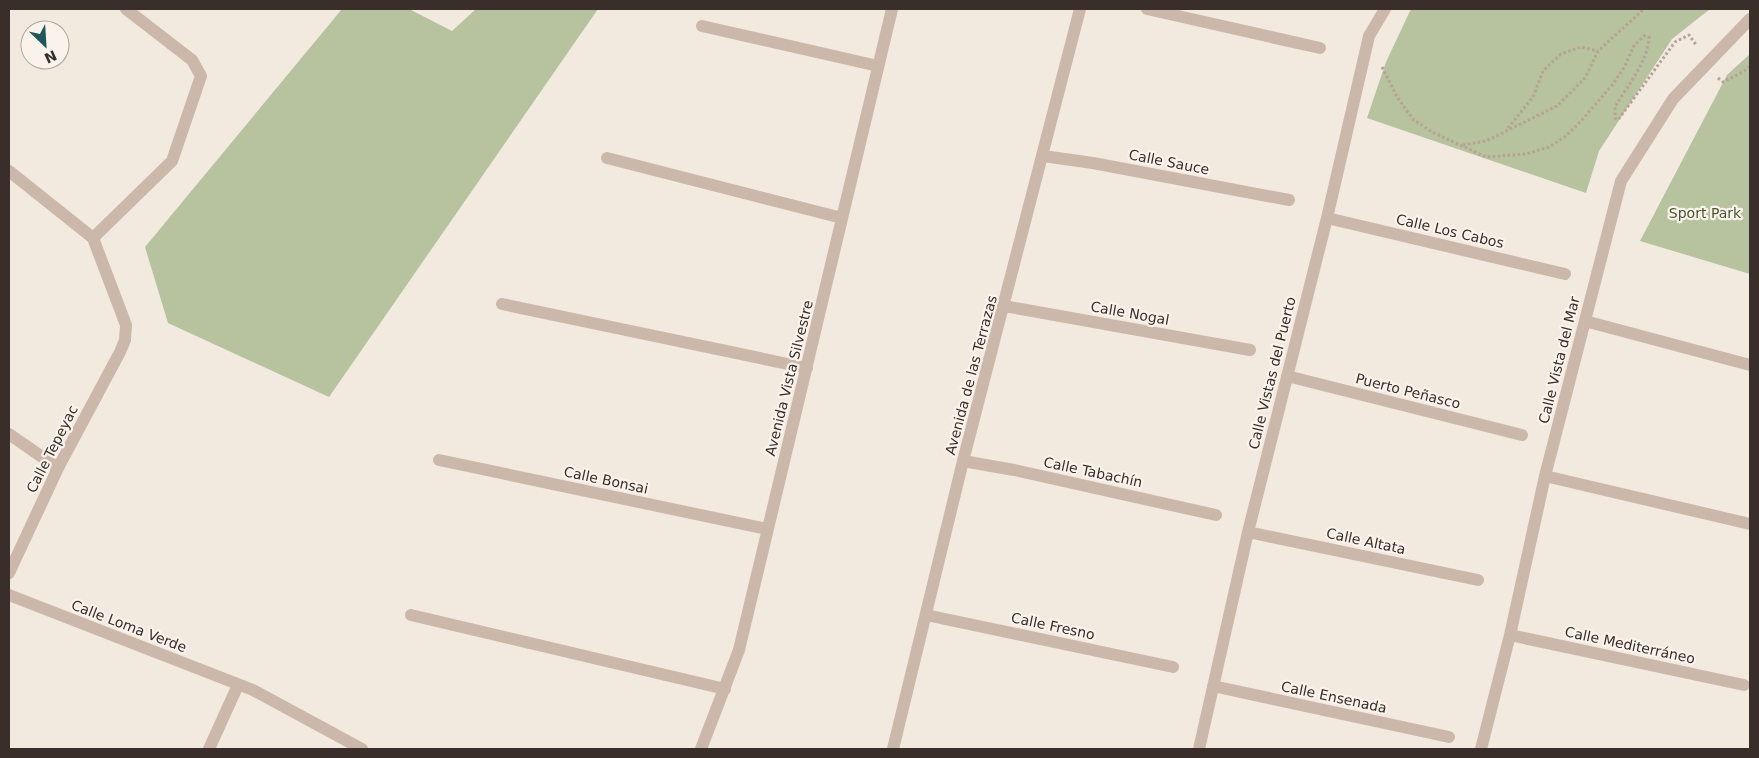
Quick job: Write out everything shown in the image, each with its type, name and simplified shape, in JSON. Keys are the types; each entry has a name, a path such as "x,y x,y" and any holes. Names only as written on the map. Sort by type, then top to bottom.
{"street":[{"path":"9,171 93,238 172,161 201,76 192,60 126,9"},
{"name":"Avenida Vista Silvestre","path":"701,749 739,650 892,9"},
{"name":"Avenida de las Terrazas","path":"894,749 963,461 1080,9"},
{"path":"1147,9 1320,48"},
{"name":"Calle Vistas del Puerto","path":"1199,749 1248,532 1328,218 1369,36 1385,9"},
{"name":"Calle Vista del Mar","path":"1481,749 1510,635 1545,476 1621,181 1673,98 1750,19"},
{"path":"702,26 878,66"},
{"name":"Calle Sauce","path":"1042,156 1093,163 1289,200"},
{"path":"607,158 842,218"},
{"name":"Calle Los Cabos","path":"1328,218 1565,274"},
{"name":"Calle Tepeyac","path":"9,573 58,468 125,340 126,325 93,238"},
{"path":"502,304 807,368"},
{"name":"Calle Nogal","path":"1004,306 1250,350"},
{"path":"1585,321 1750,365"},
{"name":"Puerto Peñasco","path":"1287,376 1522,435"},
{"path":"9,434 58,468"},
{"name":"Calle Bonsai","path":"439,460 768,529"},
{"name":"Calle Tabachín","path":"963,461 1014,470 1216,515"},
{"path":"1545,476 1750,524"},
{"name":"Calle Altata","path":"1248,532 1478,580"},
{"name":"Calle Loma Verde","path":"9,595 253,690 362,749"},
{"path":"411,615 725,689"},
{"name":"Calle Fresno","path":"926,615 1173,667"},
{"name":"Calle Mediterráneo","path":"1510,635 1744,685"},
{"path":"209,749 238,685"},
{"name":"Calle Ensenada","path":"1213,686 1449,737"}],"path":[{"path":"1462,145 1486,141 1557,106 1585,78 1598,51 1644,9"},
{"path":"1369,36 1387,78 1414,120 1432,132 1486,157 1526,154 1548,147 1560,140 1582,120 1608,91 1625,66 1633,47 1644,36 1649,37 1649,45 1642,62 1615,107 1615,118 1618,120 1676,42 1689,35 1697,47 1705,66"},
{"path":"1505,130 1533,97 1543,71 1562,54 1581,47 1598,51"}],"green space":[{"path":"342,9 409,9 452,31 476,9 598,9 329,397 168,323 145,247"},
{"path":"1411,9 1710,9 1672,39 1599,151 1586,193 1367,118 1386,62"},
{"name":"Sport Park","path":"1750,54 1750,274 1640,241 1727,75"}]}
